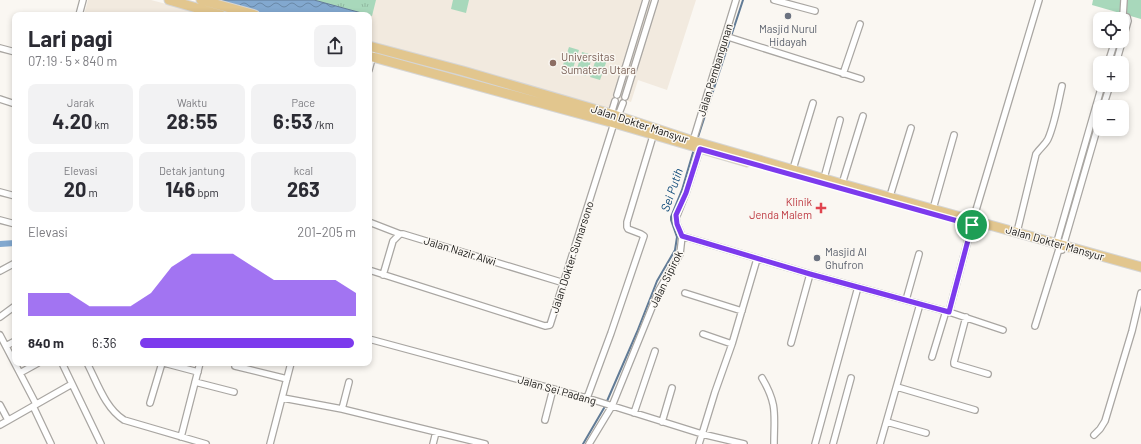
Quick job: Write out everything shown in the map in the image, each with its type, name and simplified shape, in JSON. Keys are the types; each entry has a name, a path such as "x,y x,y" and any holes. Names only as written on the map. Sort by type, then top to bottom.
{"main road":[{"path":"169,0 238,12"},
{"path":"201,0 216,12"},
{"name":"Jalan Dokter Mansyur","path":"372,47 463,71 615,118 696,145 1059,247 1141,272"},
{"name":"Jalan Dokter Mansyur","path":"372,57 615,118 653,136 793,169 842,184 933,208 973,223 1016,232 1059,247 1141,267"}],"street":[{"path":"80,12 83,0"},
{"path":"615,118 616,98 646,0"},
{"path":"615,118 624,100 656,0"},
{"name":"Jalan Pembangunan","path":"696,145 729,37 736,0"},
{"path":"774,0 815,11"},
{"path":"932,357 948,312 1039,0"},
{"path":"1122,12 1124,0"},
{"path":"641,17 649,20"},
{"path":"843,74 860,24"},
{"path":"729,37 861,79"},
{"path":"0,48 12,51"},
{"path":"1016,232 1036,154 1038,150 1044,146 1049,137 1062,86"},
{"path":"1059,247 1066,211 1100,92"},
{"path":"0,99 12,103"},
{"path":"793,169 813,102"},
{"path":"842,184 863,116"},
{"name":"Jalan Dokter Sumarsono","path":"372,271 545,326 551,323 615,118"},
{"path":"824,178 840,120"},
{"path":"890,196 912,128"},
{"path":"933,208 954,135"},
{"path":"587,398 614,326 643,237 643,235 628,229 627,222 653,136"},
{"path":"1035,326 1059,247 1073,213 1095,136"},
{"name":"Jalan Sipirok","path":"589,444 659,290 680,254 682,236 677,224 676,215 686,193 696,145"},
{"path":"1078,168 1085,170"},
{"path":"0,192 12,195"},
{"path":"1066,211 1073,213"},
{"path":"0,220 12,223"},
{"name":"Jalan Nazir Alwi","path":"372,223 400,234 407,234 564,283"},
{"path":"383,275 393,241 400,234"},
{"path":"682,236 757,259 948,312 1004,330"},
{"path":"906,300 919,254"},
{"path":"699,444 732,344 757,259"},
{"path":"0,271 12,265"},
{"path":"791,343 810,274"},
{"path":"815,444 858,287"},
{"path":"685,293 742,311"},
{"path":"1094,435 1105,421 1130,338 1141,293"},
{"path":"880,444 920,304"},
{"path":"0,316 12,308"},
{"path":"966,318 954,364 988,374"},
{"path":"702,334 732,344"},
{"path":"0,335 12,358"},
{"name":"Jalan Sei Padang","path":"372,340 587,398 702,434 744,444"},
{"path":"6,346 12,343"},
{"path":"634,413 655,352"},
{"path":"16,366 51,444"},
{"path":"20,373 33,366"},
{"path":"63,366 101,444"},
{"path":"89,366 111,408 117,416 124,420 206,444"},
{"path":"150,403 162,366"},
{"path":"175,366 198,372"},
{"path":"181,437 199,366"},
{"path":"235,366 287,379"},
{"path":"270,444 290,366"},
{"path":"762,378 773,402 775,421 774,444"},
{"path":"833,444 852,378"},
{"path":"195,382 234,392"},
{"path":"342,409 349,382"},
{"path":"0,425 72,384"},
{"path":"897,387 975,410"},
{"path":"662,422 672,388"},
{"path":"545,420 553,389"},
{"path":"283,398 342,409 485,444"},
{"path":"0,405 8,420"},
{"path":"887,422 926,433"},
{"path":"432,444 436,432"}],"shaded area":[{"path":"88,0 151,0 197,12 85,12"},
{"name":"Universitas Sumatera Utara","path":"201,0 696,0 667,90 638,80 631,102 616,97 611,114 372,47 372,12 244,12"}],"green space":[{"path":"314,0 376,0 372,16 372,12 358,12"},
{"path":"453,0 469,0 466,13 451,9"},
{"path":"1093,0 1141,0 1141,19 1129,16 1129,12 1116,12 1092,5"},
{"path":"569,47 579,50 572,71 562,68"},
{"path":"582,52 593,55 586,76 576,72"},
{"path":"597,56 607,60 600,80 590,77"}],"water":[{"path":"211,0 314,0 358,12 246,12"}],"waterway":[{"name":"Sei Putih","path":"697,140 743,0"},
{"name":"Sei Putih","path":"583,444 604,408 657,281 675,250 677,237 671,217 682,190 694,149"},
{"path":"0,244 12,243"}],"place":[{"name":"Masjid Nurul Hidayah","path":"788,16"},
{"name":"Universitas Sumatera Utara","path":"553,63"},
{"name":"Klinik Jenda Malem","path":"821,208"},
{"name":"Masjid Al Ghufron","path":"817,258"}],"route":[{"path":"700,149 972,225 949,312 810,274 682,236 677,224 676,215 686,193 700,149"}]}
